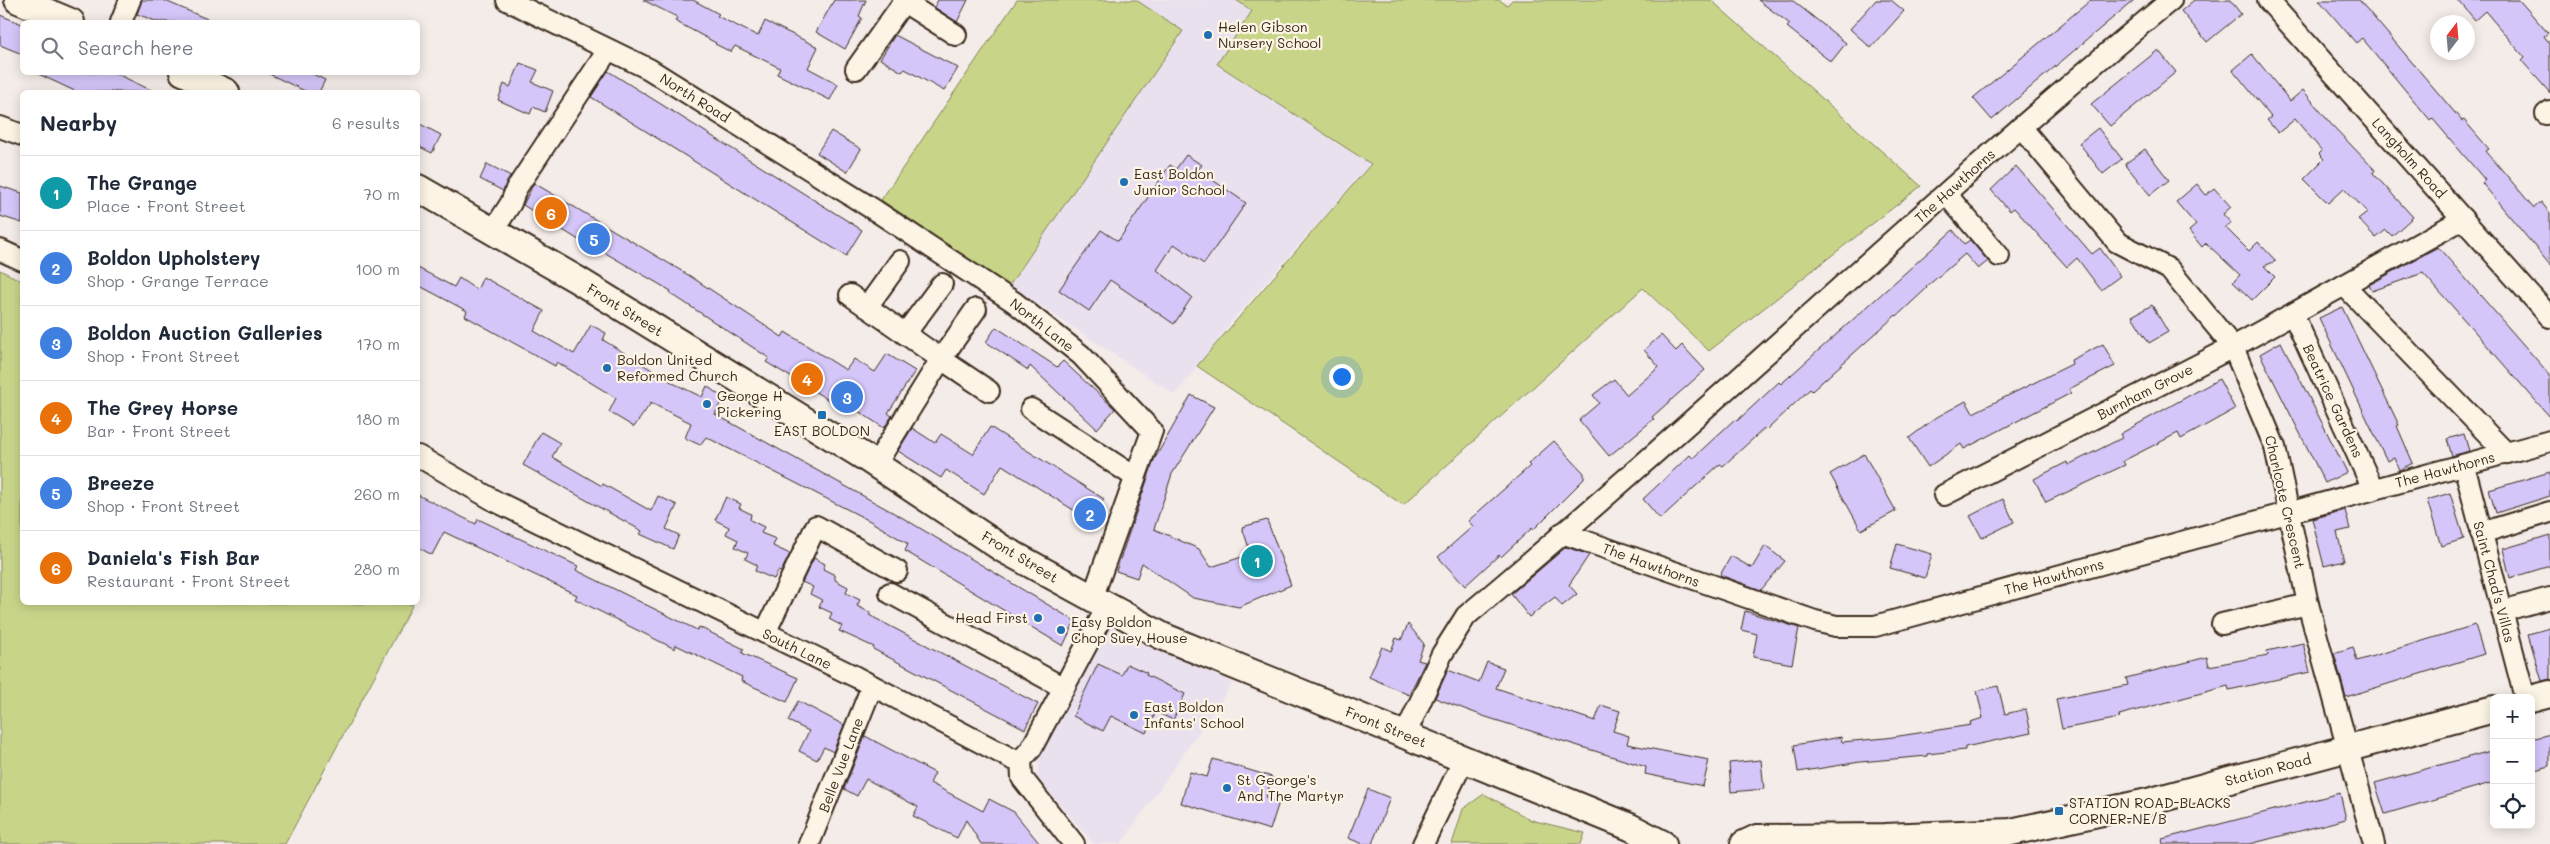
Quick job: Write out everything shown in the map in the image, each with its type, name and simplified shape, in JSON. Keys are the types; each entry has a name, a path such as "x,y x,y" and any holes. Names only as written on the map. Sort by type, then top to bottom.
{"main road":[{"path":"18,0 66,20"},
{"path":"188,75 215,90"},
{"name":"Front Street","path":"420,189 493,231 876,464 1003,549 1099,603 1162,636 1406,733 1464,759 1630,827 1664,844"},
{"path":"2535,698 2550,694"},
{"name":"Station Road","path":"1744,844 1757,838 1885,838 2011,832 2148,802 2490,710"}],"street":[{"path":"122,20 130,0"},
{"name":"North Road","path":"507,0 649,70 876,211"},
{"name":"The Hawthorns","path":"1406,733 1442,654 1466,616 1714,402 1946,194 2171,0"},
{"name":"Langholm Road","path":"2268,0 2550,317"},
{"path":"856,69 905,1 956,35"},
{"path":"493,231 511,203 516,190 608,50"},
{"path":"0,126 20,134"},
{"name":"Charlcote Crescent","path":"2022,128 2117,242 2169,269 2234,347 2275,447 2308,604 2374,844"},
{"path":"1946,194 1999,256"},
{"name":"North Lane","path":"876,211 1014,302 1081,355 1152,431 1135,477"},
{"name":"Burnham Grove","path":"1944,496 2234,347 2463,219"},
{"path":"0,250 20,259"},
{"path":"867,308 900,261"},
{"path":"905,334 942,284"},
{"path":"2344,285 2506,454"},
{"path":"850,295 940,359 990,391"},
{"path":"876,464 940,359 976,309"},
{"name":"Beatrice Gardens","path":"2292,314 2373,489"},
{"path":"1031,409 1135,477 1099,603 1064,688 1031,748 1021,760 1022,778 1074,844"},
{"name":"The Hawthorns","path":"1562,533 1815,621 1854,628 1875,626 2288,511 2464,466 2550,441"},
{"name":"South Lane","path":"420,457 496,500 872,686 1012,759 1021,760"},
{"name":"Saint Chad's Villas","path":"2464,466 2524,694"},
{"path":"2482,533 2550,512"},
{"path":"765,633 816,526 898,571"},
{"path":"890,593 1064,688"},
{"path":"2502,611 2550,598"},
{"path":"2222,624 2308,604"},
{"name":"Belle Vue Lane","path":"810,844 872,686"},
{"path":"1422,844 1464,759"}],"shaded area":[{"name":"East Boldon Junior School","path":"1017,0 1236,0 1252,11 1217,65 1371,163 1231,322 1175,395 881,200"},
{"name":"East Boldon Infants' School","path":"1104,624 1233,683 1121,844 1094,844 1037,778 1041,747"}],"green space":[{"path":"1017,0 1136,0 1183,31 1009,286 881,200"},
{"path":"1236,0 1499,0 1507,5 1512,0 1711,0 1921,186 1709,351 1643,288 1403,505 1197,366 1371,164 1217,64 1252,11"},
{"path":"0,270 20,280 20,605 412,605 285,844 0,844"},
{"path":"1484,794 1531,820 1585,833 1581,844 1452,844 1463,809"}],"building":[{"path":"142,0 163,0 209,20 153,20 137,14"},
{"path":"643,0 693,0 719,14 717,16 758,36 765,21 818,47 808,68 838,84 830,100 777,74 780,68 735,46 731,52 715,44 675,21 677,17"},
{"path":"834,0 866,0 859,16 862,18 845,49 816,32"},
{"path":"938,0 968,0 957,22 934,7"},
{"path":"1758,0 1792,0 1846,43 1831,62 1787,27 1790,24"},
{"path":"1876,0 1891,0 1904,11 1871,48 1850,29"},
{"path":"2091,0 2134,0 1992,120 1973,98"},
{"path":"2194,0 2230,0 2241,14 2207,42 2181,11"},
{"path":"2319,0 2359,0 2462,121 2464,120 2489,149 2486,151 2534,208 2541,202 2550,213 2550,265 2482,183 2485,180 2432,118 2430,120 2362,38 2356,43"},
{"path":"2458,0 2519,0 2548,33 2544,36 2550,44 2550,93 2522,61 2525,58 2485,11 2475,20 2475,15 2471,15"},
{"path":"0,15 20,23 20,53 0,45"},
{"path":"895,35 958,68 944,91 905,69 902,72 880,59"},
{"path":"2158,50 2176,72 2110,126 2091,104"},
{"path":"2252,54 2290,101 2303,90 2330,123 2375,170 2373,173 2413,217 2392,236 2386,230 2376,238 2358,219 2367,212 2344,188 2328,203 2304,179 2324,159 2319,154 2322,151 2295,119 2278,133 2267,120 2271,117 2233,70"},
{"path":"520,63 538,70 532,82 553,91 545,112 533,107 530,114 498,100 504,84 510,87"},
{"path":"608,71 862,230 846,256 591,97"},
{"path":"40,75 119,75 151,90 73,90"},
{"path":"271,75 315,75 325,80 320,90 303,90"},
{"path":"420,124 441,135 432,153 420,147"},
{"path":"2098,128 2122,159 2103,174 2079,143"},
{"path":"831,131 861,149 847,172 817,153"},
{"path":"2145,149 2169,180 2150,195 2125,164"},
{"path":"1186,155 1202,165 1198,170 1246,203 1204,264 1174,244 1157,270 1192,297 1174,324 1110,280 1089,311 1059,290 1101,230 1118,241 1170,165 1176,169"},
{"path":"487,164 511,176 503,191 480,179"},
{"path":"2016,166 2092,254 2100,248 2120,276 2101,290 2077,258 2067,267 2014,208 2010,211 1991,190"},
{"path":"534,183 690,276 782,337 785,332 846,370 854,359 875,372 887,354 915,371 888,413 892,416 884,428 852,407 848,412 766,362 769,358 670,293 671,291 595,247 593,249 523,205"},
{"path":"2197,184 2206,195 2214,188 2231,207 2223,214 2231,223 2225,227 2249,251 2258,242 2276,261 2264,266 2275,277 2252,300 2233,282 2240,275 2206,243 2202,247 2189,231 2196,225 2176,202"},
{"path":"0,186 20,192 20,222 0,216"},
{"path":"1953,230 1964,244 1970,240 1988,261 1978,269 1965,254 1812,391 1810,389 1768,429 1766,427 1723,466 1720,464 1660,519 1643,499 1690,455 1693,458 1779,382 1781,384"},
{"path":"2438,247 2550,375 2550,417 2423,273 2372,291 2369,285"},
{"path":"420,269 454,287 459,278 477,290 483,277 544,311 534,331 574,354 591,325 606,333 603,340 675,384 702,397 707,386 723,398 715,414 903,518 1075,621 1063,646 905,551 908,544 870,521 706,437 700,445 685,438 691,423 651,403 634,427 609,412 616,398 557,362 555,366 465,316 467,311 420,286"},
{"path":"2152,305 2168,332 2149,343 2132,316"},
{"path":"2342,307 2399,425 2397,426 2413,463 2399,470 2394,458 2387,461 2319,318"},
{"path":"996,327 1057,367 1063,361 1115,409 1097,429 1030,366 1028,370 986,342"},
{"path":"1661,335 1676,351 1682,345 1705,370 1652,417 1654,419 1609,456 1579,420 1599,403 1593,395 1614,379 1627,395 1659,367 1644,350"},
{"path":"2281,342 2347,472 2325,483 2260,354"},
{"path":"2103,344 2115,366 2069,389 2071,393 1964,449 1961,444 1928,467 1909,438 1937,417 1966,401 1973,413 2072,364 2071,360"},
{"path":"2219,379 2235,409 2181,439 2178,433 2123,461 2125,465 2046,502 2034,479 2067,462 2068,465 2122,438 2120,434"},
{"path":"1191,395 1214,407 1172,474 1154,529 1199,549 1211,567 1251,554 1242,527 1267,520 1291,585 1239,607 1193,598 1142,563 1137,578 1116,571 1154,460"},
{"path":"990,427 1104,499 1091,521 1002,465 984,494 946,470 941,478 898,451 912,428 935,443 941,434 973,454"},
{"path":"541,432 560,443 552,457 602,486 603,484 651,511 658,496 677,505 666,529 679,535 673,549 640,534 642,531 523,465"},
{"path":"2464,434 2469,451 2452,456 2447,439"},
{"path":"1554,441 1584,473 1584,479 1533,530 1532,528 1501,557 1499,555 1465,586 1438,557 1473,526 1468,521 1530,466 1528,464"},
{"path":"1864,454 1896,511 1861,530 1830,474"},
{"path":"2550,472 2550,496 2496,513 2489,490"},
{"path":"2450,493 2464,539 2441,546 2427,500"},
{"path":"420,496 476,524 478,519 578,566 576,570 697,630 699,627 744,649 742,653 798,678 787,702 741,681 742,677 676,645 675,649 575,599 577,595 444,532 432,555 420,548"},
{"path":"726,497 741,504 739,508 751,514 750,520 764,527 761,533 776,539 773,546 790,554 781,572 778,571 774,579 755,571 757,565 745,559 748,553 735,547 738,540 726,534 729,527 715,520"},
{"path":"2003,499 2014,522 1982,538 1970,516"},
{"path":"2345,510 2350,529 2337,532 2344,561 2324,566 2312,519"},
{"path":"2550,535 2550,566 2510,578 2503,549"},
{"path":"1897,544 1932,554 1925,578 1890,568"},
{"path":"1765,546 1785,561 1761,590 1720,575 1731,556 1752,568"},
{"path":"1566,547 1589,555 1569,585 1577,594 1562,606 1555,597 1529,617 1511,594"},
{"path":"814,558 825,564 823,569 835,575 835,580 848,587 846,593 860,600 857,606 871,613 869,615 1038,704 1025,729 873,649 874,647 839,631 842,626 829,619 832,613 819,607 822,600 810,594 813,587 802,582"},
{"path":"1745,611 1799,628 1792,664 1753,657 1757,634 1741,630"},
{"path":"1408,624 1424,644 1418,660 1425,662 1409,695 1369,677 1382,647 1391,651 1396,638 1401,640"},
{"path":"2475,625 2484,654 2346,697 2334,653 2353,647 2357,661"},
{"path":"2550,628 2550,679 2542,681 2528,634"},
{"path":"2303,643 2310,672 2229,690 2228,686 2119,715 2120,718 2062,729 2056,699 2128,685 2126,678 2207,657 2209,666 2268,655 2267,651"},
{"path":"1487,662 1504,668 1496,688 1595,721 1601,705 1620,711 1613,731 1629,736 1627,744 1709,760 1703,786 1645,774 1646,767 1486,717 1435,698 1448,670 1479,682"},
{"path":"1098,664 1122,675 1127,664 1185,694 1173,720 1156,712 1146,733 1111,716 1103,731 1073,716"},
{"path":"1998,686 2005,714 2026,709 2031,733 1965,747 1965,750 1927,754 1927,756 1860,762 1798,772 1794,745 1841,737 1842,742 1886,738 1971,725 1970,722 1983,718 1977,691"},
{"path":"798,701 844,725 833,752 824,747 817,760 799,751 809,731 788,721"},
{"path":"2550,734 2550,766 2535,770 2535,739"},
{"path":"865,736 935,773 930,783 983,811 989,799 1014,812 1040,844 981,844 966,820 957,838 913,816 918,807 866,779 857,796 844,789"},
{"path":"2490,751 2490,783 2385,814 2375,783"},
{"name":"St George's And The Martyr","path":"1213,759 1272,777 1266,798 1279,802 1270,830 1181,803 1190,772 1207,777"},
{"path":"1761,760 1764,789 1731,792 1729,763"},
{"path":"1368,789 1390,798 1372,844 1363,844 1348,838"},
{"path":"2340,793 2346,819 2250,844 2163,844 2162,839"}],"place":[{"name":"Helen Gibson Nursery School","path":"1208,35"},
{"name":"East Boldon Junior School","path":"1124,182"},
{"name":"Daniela's Fish Bar","path":"551,213"},
{"name":"Breeze","path":"594,239"},
{"name":"Boldon United Reformed Church","path":"607,368"},
{"name":"The Grey Horse","path":"807,379"},
{"name":"Boldon Auction Galleries","path":"847,397"},
{"name":"George H Pickering","path":"707,404"},
{"name":"EAST BOLDON","path":"822,415"},
{"name":"Boldon Upholstery","path":"1090,514"},
{"name":"The Grange","path":"1257,561"},
{"name":"Head First","path":"1038,618"},
{"name":"Easy Boldon Chop Suey House","path":"1061,630"},
{"name":"East Boldon Infants' School","path":"1134,715"},
{"name":"St George's And The Martyr","path":"1227,788"},
{"name":"STATION ROAD-BLACKS CORNER-NE/B","path":"2059,811"}]}
